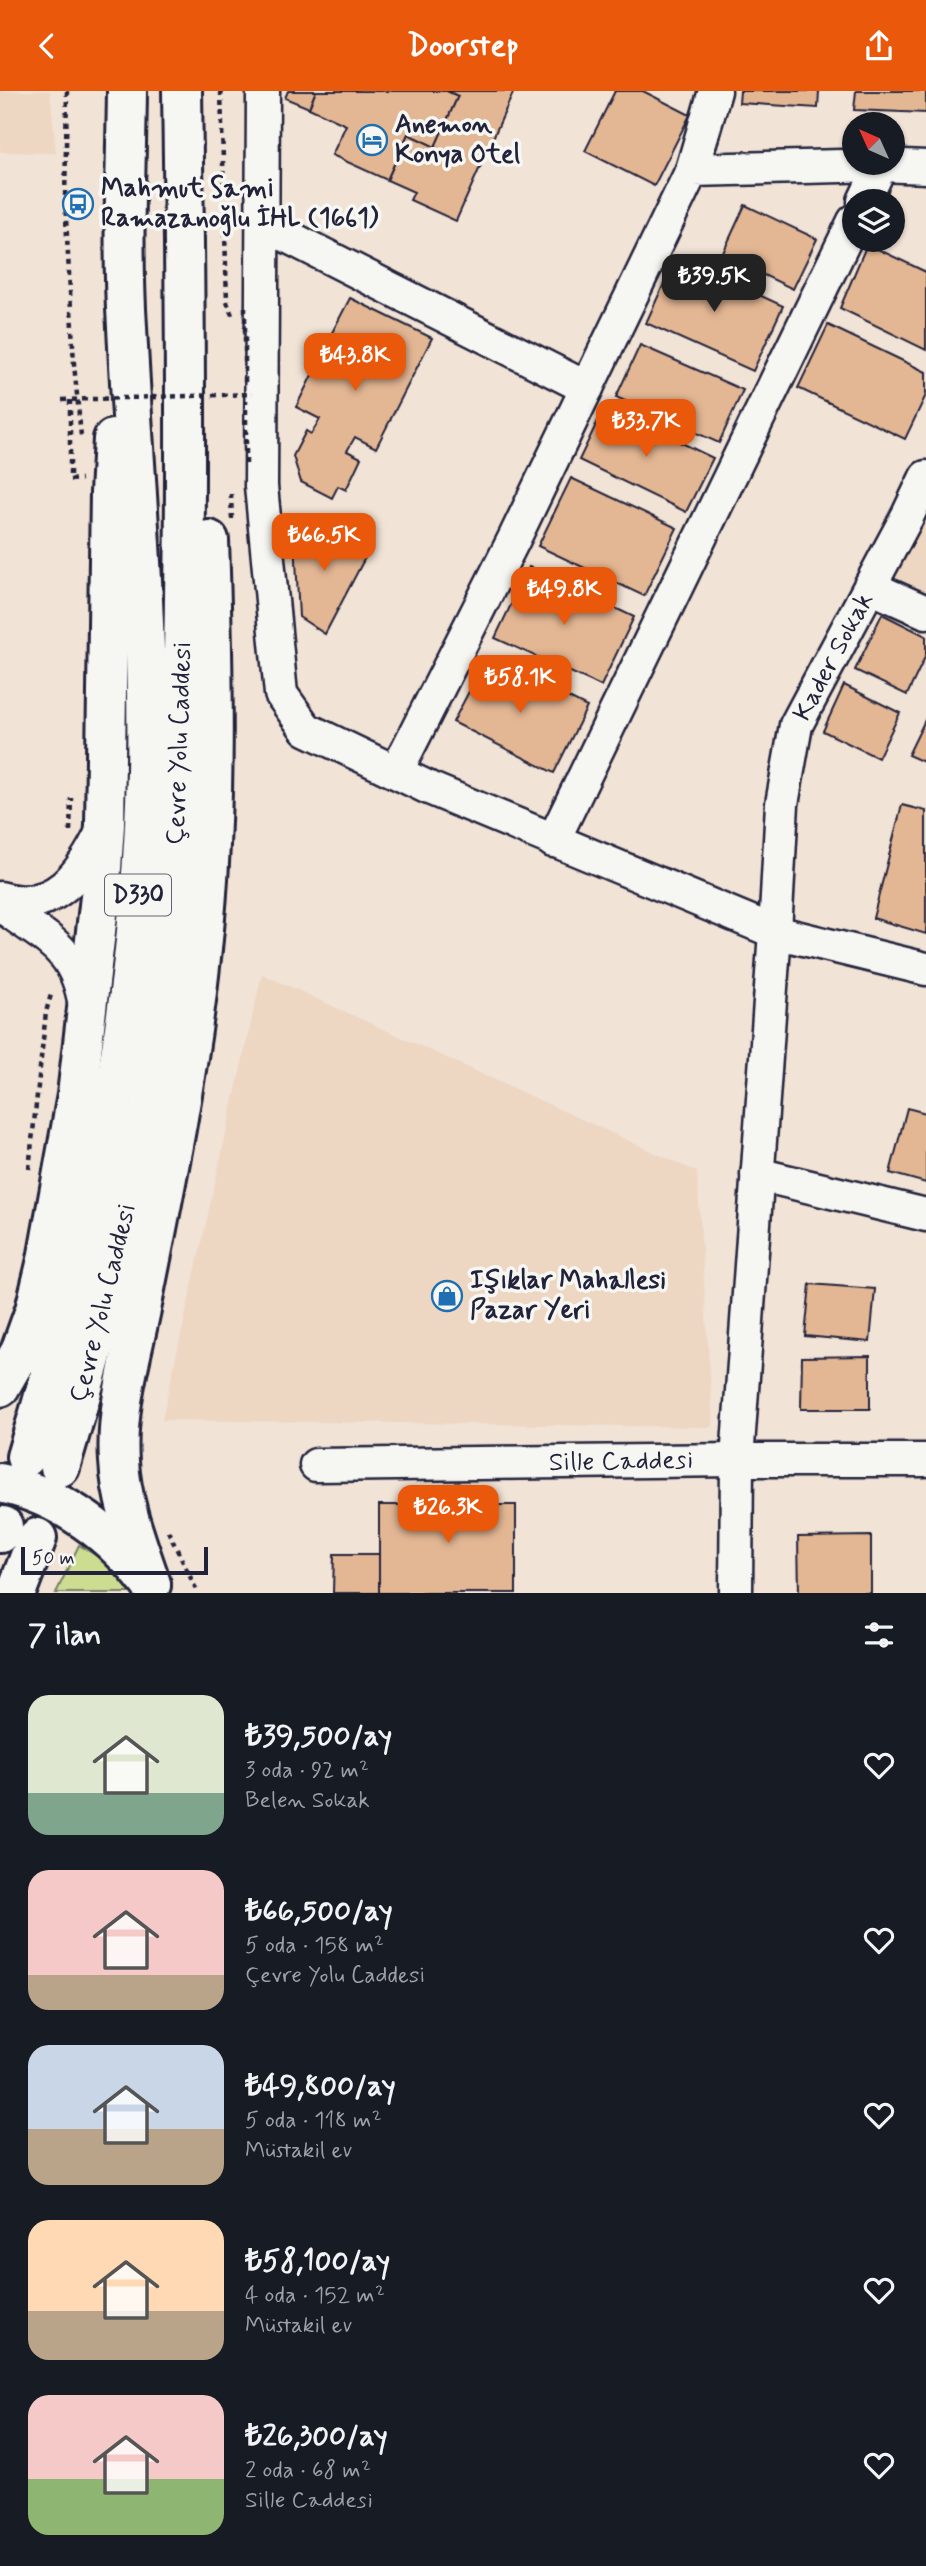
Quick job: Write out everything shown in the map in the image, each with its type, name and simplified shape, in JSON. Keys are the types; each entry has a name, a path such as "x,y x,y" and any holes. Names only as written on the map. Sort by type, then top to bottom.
{"main road":[{"name":"Çevre Yolu Caddesi","path":"29,1469 73,1292 108,1123 132,957 141,866 146,771 145,616 126,322 127,91"},
{"name":"Çevre Yolu Caddesi","path":"29,1469 98,1336 127,1222 162,1026 178,823 185,562 186,338 182,91"},
{"path":"0,1387 20,1352 35,1310 47,1260 77,1095 87,1019 87,828 114,421 126,322"},
{"path":"154,1589 122,1486 119,1461 120,1424 129,1366 186,1083 200,973 213,810 214,692 206,437 199,384 186,338"},
{"path":"29,1469 49,1499 88,1522 122,1550 154,1589"},
{"path":"13,1532 16,1593"}],"street":[{"path":"263,91 263,223 251,390 281,694 306,729 553,841 775,932 926,969"},
{"path":"396,772 692,170 704,95"},
{"path":"692,170 842,166"},
{"path":"905,166 926,167"},
{"path":"263,223 587,388"},
{"path":"553,841 842,246"},
{"name":"Kader Sokak","path":"736,1593 737,1460 782,804 796,726 926,477"},
{"path":"870,587 926,612"},
{"path":"0,898 38,901 67,885 93,850 87,828"},
{"path":"0,904 40,931 65,954 78,979 87,1019"},
{"path":"757,1174 926,1215"},
{"name":"Sille Caddesi","path":"316,1465 926,1460"}],"path":[{"path":"67,91 65,200 81,441"},
{"path":"221,91 227,302 251,390"},
{"path":"245,302 251,390 246,464"},
{"path":"62,400 251,390"},
{"path":"70,400 70,480"},
{"path":"72,791 87,828"},
{"path":"28,1179 46,1012 65,954"}],"shaded area":[{"path":"0,91 50,91 56,153 0,152"},
{"path":"926,491 926,594 886,576"},
{"name":"Işıklar Mahallesi Pazar Yeri","path":"262,974 697,1172 713,1427 162,1420"}],"green space":[{"path":"79,1545 118,1569 134,1593 56,1593"}],"building":[{"path":"288,91 316,91 309,108 285,98"},
{"name":"Anemon Konya Otel","path":"316,91 447,91 458,96 435,147 408,134 387,180 332,155 346,125 309,108"},
{"path":"447,91 514,91 456,221 410,200 414,192 387,180 408,134 435,147 458,96"},
{"path":"615,91 643,91 690,115 654,186 585,151"},
{"path":"740,91 819,91 818,108 739,103"},
{"path":"856,91 926,91 926,113 854,110"},
{"path":"745,205 817,239 793,289 722,255"},
{"path":"864,252 884,252 926,272 926,350 840,308"},
{"path":"676,257 783,306 753,371 646,323"},
{"path":"350,298 432,338 376,448 355,437 347,451 361,458 346,490 338,486 332,498 301,482 293,456 306,431 311,434 320,419 296,407 320,359 342,370 348,358 325,346"},
{"path":"828,325 926,372 926,395 905,439 798,388"},
{"path":"640,345 743,390 719,443 616,397"},
{"path":"605,406 713,458 686,512 579,460"},
{"path":"571,478 677,528 644,596 538,546"},
{"path":"310,520 368,552 325,634 299,617 295,540"},
{"path":"529,567 634,617 601,686 495,638"},
{"path":"882,614 926,636 926,655 907,695 855,670"},
{"path":"487,657 587,707 554,773 453,722"},
{"path":"844,685 900,713 878,758 823,731"},
{"path":"926,718 926,763 908,755"},
{"path":"902,805 926,811 926,934 873,918"},
{"path":"907,1108 926,1113 926,1183 890,1173"},
{"path":"810,1284 875,1289 870,1342 805,1336"},
{"path":"870,1356 870,1409 801,1409 802,1357"},
{"path":"420,1488 475,1488 475,1505 516,1505 516,1593 379,1593 379,1505 420,1505"},
{"path":"871,1536 871,1593 799,1593 798,1537"},
{"path":"334,1554 379,1554 379,1593 333,1593"}],"place":[{"name":"Anemon Konya Otel","path":"372,140"},
{"name":"Mahmut Sami Ramazanoğlu İHL (1661)","path":"78,204"},
{"name":"Işıklar Mahallesi Pazar Yeri","path":"447,1296"}]}
